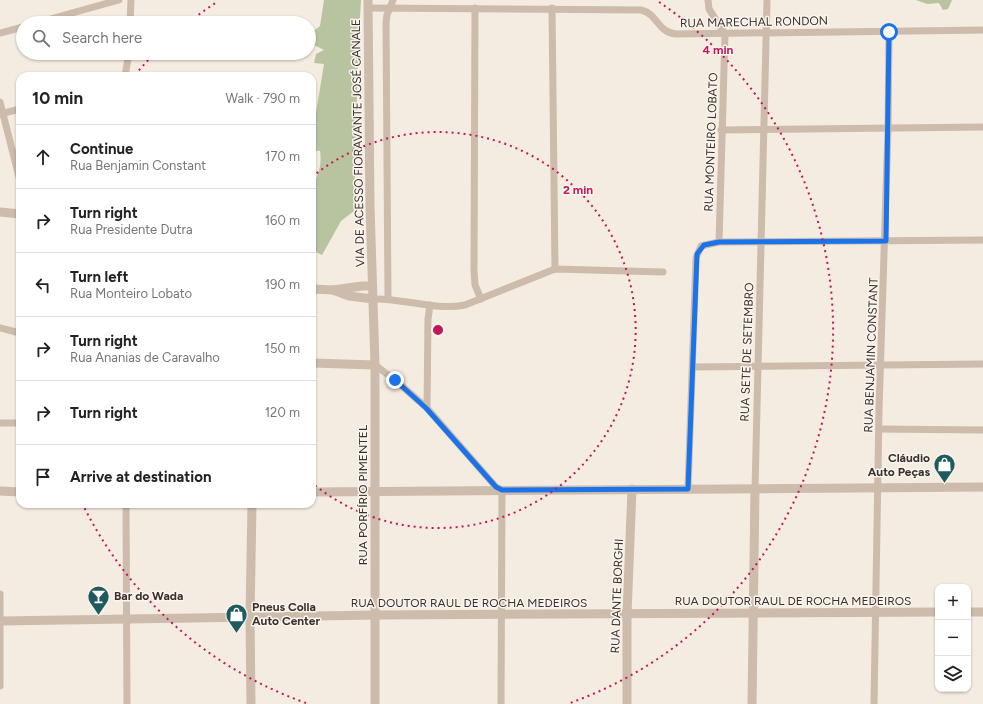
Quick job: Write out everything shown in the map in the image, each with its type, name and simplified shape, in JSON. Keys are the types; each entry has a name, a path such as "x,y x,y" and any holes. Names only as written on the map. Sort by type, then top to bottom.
{"street":[{"path":"61,16 119,0"},
{"path":"130,16 131,0"},
{"path":"708,0 709,9 725,34"},
{"name":"RUA SETE DE SETEMBRO","path":"752,704 755,489 767,0"},
{"path":"388,298 386,23 387,15 392,3"},
{"name":"RUA MARECHAL RONDON","path":"368,4 392,3 476,8 641,10 652,15 661,28 672,34 983,30"},
{"name":"VIA DE ACESSO FIORAVANTE JOSÉ CANALE","path":"368,4 372,286"},
{"path":"476,8 474,270 475,285 481,299"},
{"path":"552,8 555,269"},
{"path":"0,33 16,29"},
{"name":"RUA BENJAMIN CONSTANT","path":"874,704 880,366 886,241 889,32"},
{"name":"RUA MONTEIRO LOBATO","path":"719,242 721,130 725,34"},
{"path":"126,72 128,60"},
{"path":"0,102 1,113 16,167"},
{"path":"1,113 16,109"},
{"path":"721,130 983,126"},
{"path":"0,212 16,214"},
{"path":"688,489 694,367 696,258 701,246 719,242 983,240"},
{"path":"333,290 349,296 373,299 388,298 430,305 458,306 481,299 555,269 663,272"},
{"path":"316,288 333,290 372,286"},
{"name":"RUA PORFÍRIO PIMENTEL","path":"372,286 375,365 375,704"},
{"path":"426,408 428,319 430,305"},
{"path":"0,328 16,332"},
{"path":"316,363 375,365 395,380 426,408 496,487 502,490"},
{"path":"694,367 983,364"},
{"path":"0,424 16,423"},
{"path":"879,429 983,430"},
{"path":"316,492 983,487"},
{"name":"RUA DANTE BORGHI","path":"627,704 632,489"},
{"path":"501,704 500,615 502,490"},
{"path":"0,491 16,492"},
{"path":"126,508 127,704"},
{"path":"251,704 250,618 252,508"},
{"path":"0,594 0,686"},
{"name":"RUA DOUTOR RAUL DE ROCHA MEDEIROS","path":"0,621 376,616 935,612"},
{"path":"971,612 983,612"}],"green space":[{"path":"324,0 361,0 358,49 354,211 341,221 322,255 316,252 316,178 321,158 320,151 316,150 316,113 324,64 314,63 316,60 316,54 324,50 316,46 316,29 320,26"},
{"path":"916,0 952,0 948,9 943,10 939,3 927,4"}],"place":[{"name":"Cláudio Auto Peças","path":"945,484"},
{"name":"Bar do Wada","path":"98,616"},
{"name":"Pneus Colla Auto Center","path":"236,634"}],"route":[{"path":"395,380 426,408 496,487 502,490 688,489 694,367 697,254 701,246 719,242 886,241 889,32"}]}
